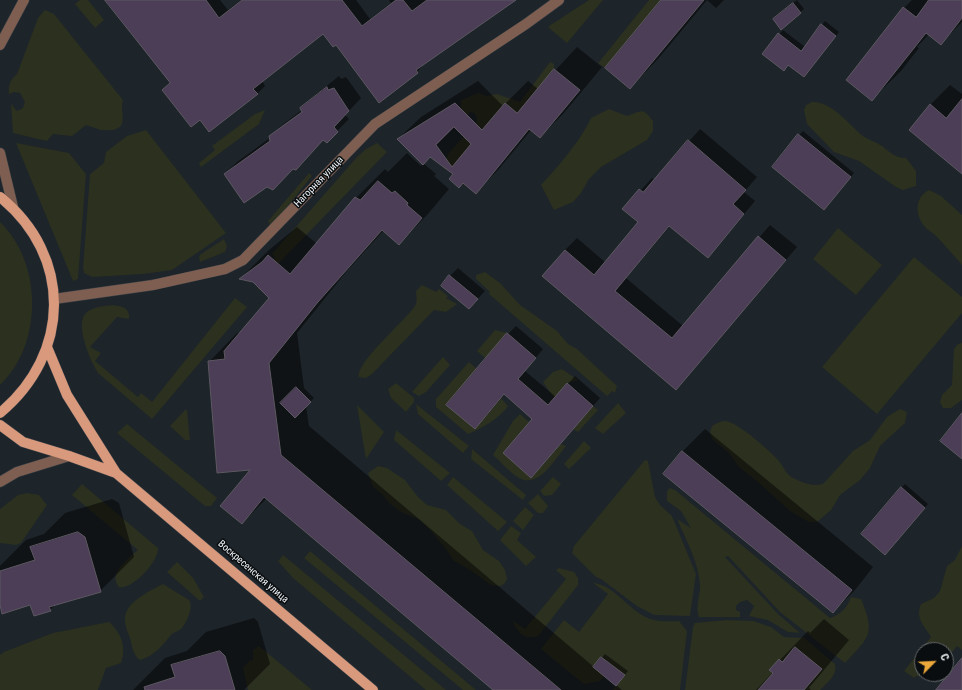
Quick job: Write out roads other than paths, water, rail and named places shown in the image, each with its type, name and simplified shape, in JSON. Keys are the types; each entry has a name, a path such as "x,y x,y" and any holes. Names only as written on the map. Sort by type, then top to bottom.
{"main road":[{"path":"0,197 13,207 32,230 39,243 49,270 54,299 52,331 47,347 33,377 23,391 0,413"},
{"name":"Воскресенская улица","path":"47,347 67,395 116,473 373,690"},
{"name":"Воскресенская улица","path":"0,425 23,442 69,456 116,473"}],"street":[{"path":"0,45 24,0"},
{"name":"Нагорная улица","path":"54,299 153,285 225,268 243,260 375,124 519,29 559,0"},
{"path":"0,153 13,207"},
{"path":"0,174 7,187"},
{"path":"0,482 17,472 69,456"}]}
